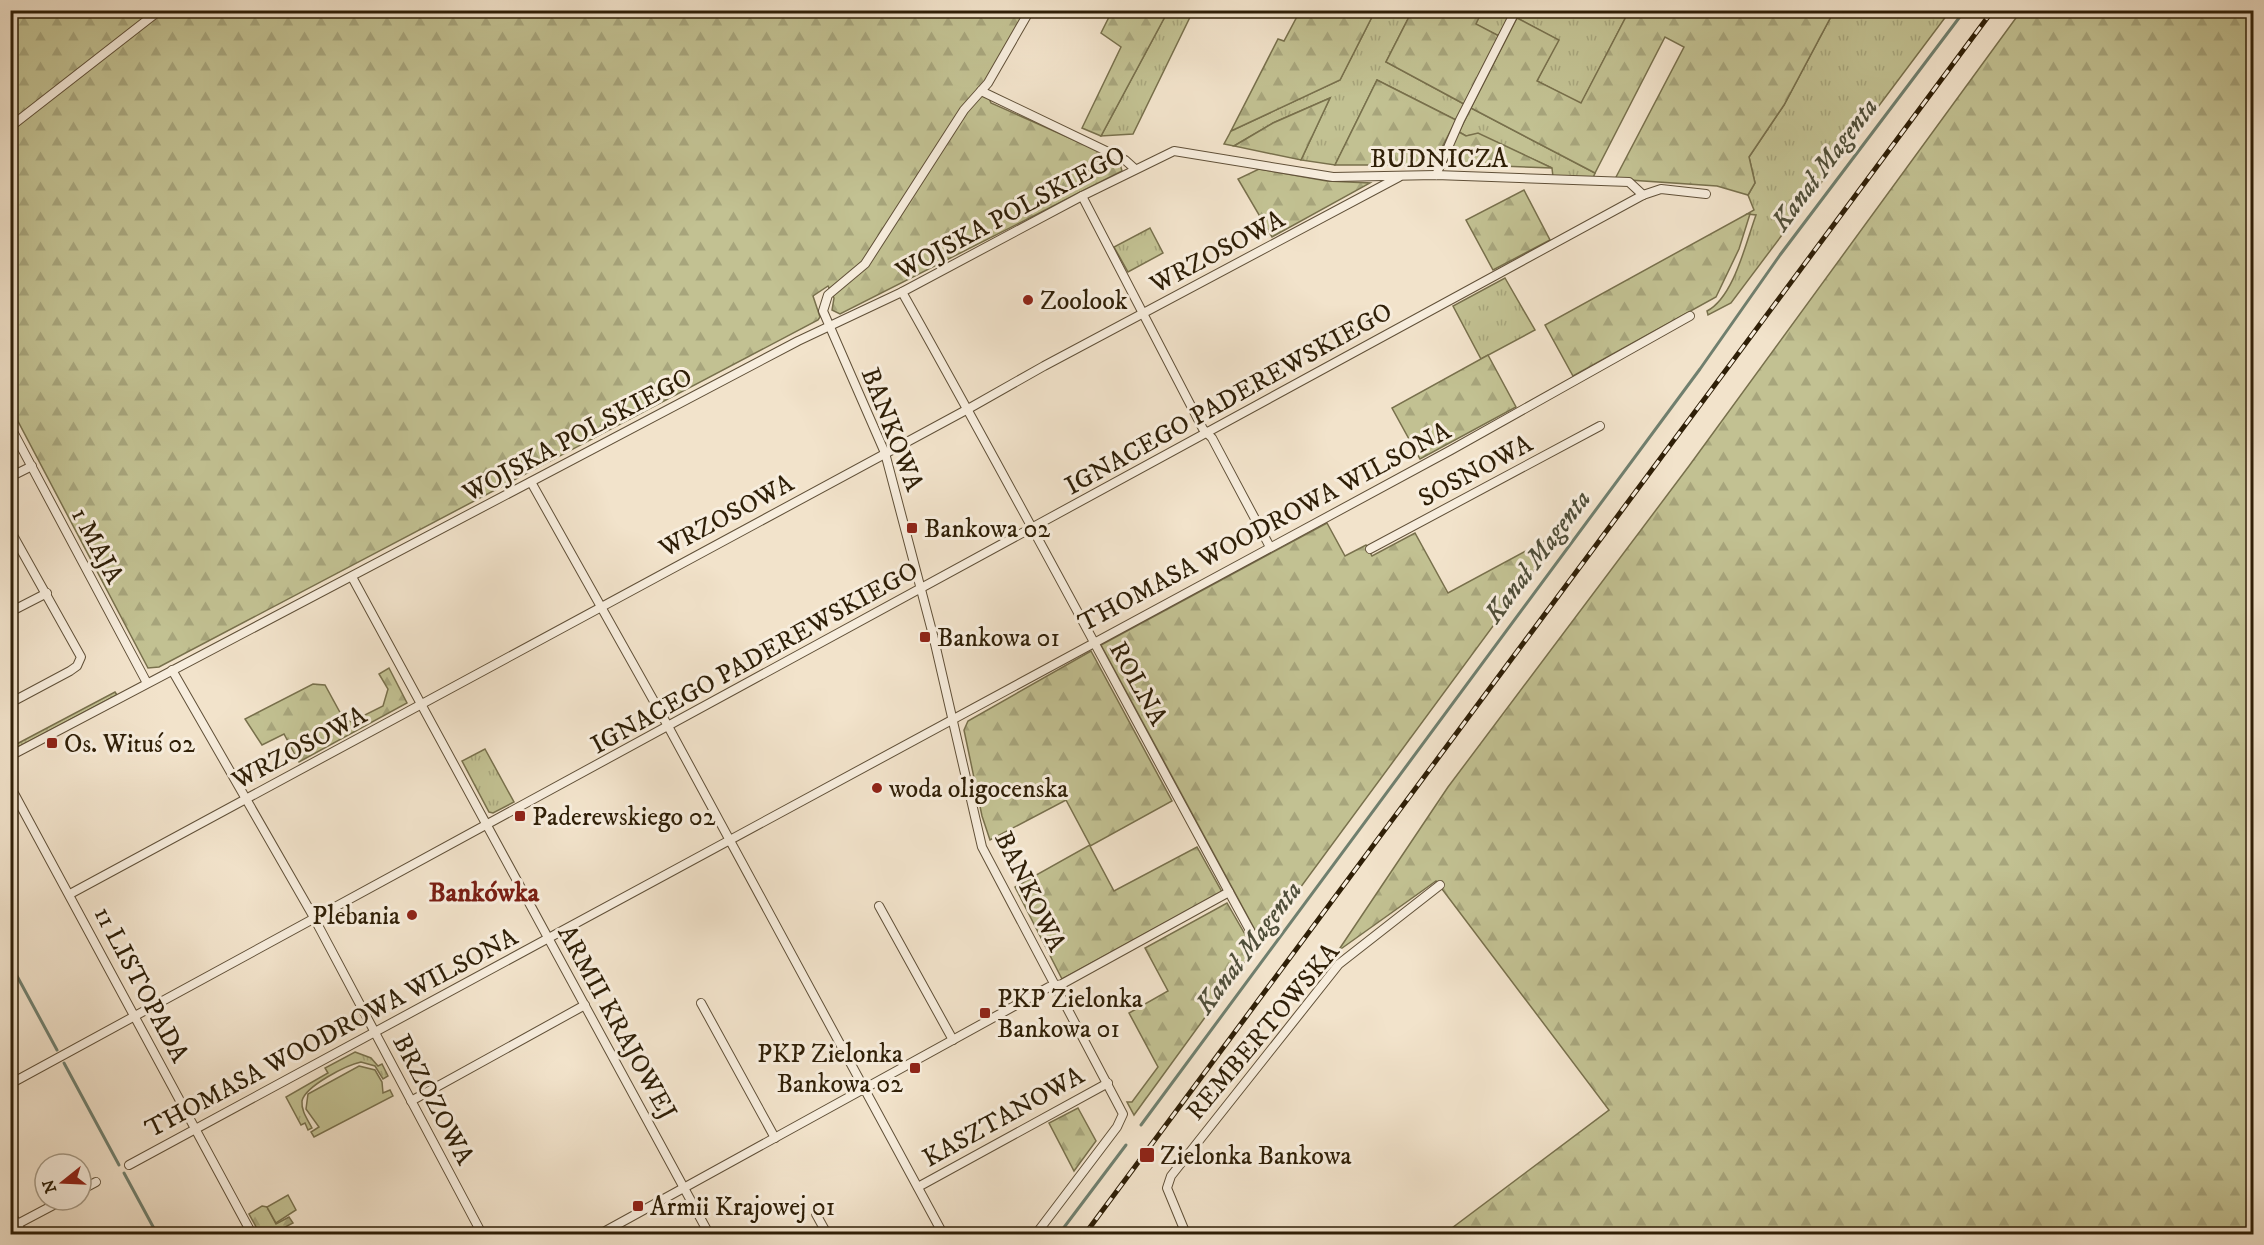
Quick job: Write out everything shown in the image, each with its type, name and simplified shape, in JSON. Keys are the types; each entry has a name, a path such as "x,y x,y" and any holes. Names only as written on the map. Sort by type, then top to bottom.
{"street":[{"path":"10,127 160,10"},
{"path":"1030,10 988,83 981,91 1125,160 1135,170"},
{"path":"1436,175 1460,120 1516,10"},
{"name":"BANKOWA","path":"981,91 964,110 865,264 825,298 823,311 885,453 922,590 982,847 1122,1109 1123,1118 1036,1234"},
{"name":"BUDNICZA","path":"1166,153 1190,152 1333,177 1436,175 1629,182 1643,195"},
{"name":"WOJSKA POLSKIEGO","path":"10,756 829,326 902,292 1166,153"},
{"name":"WRZOSOWA","path":"70,894 1403,175"},
{"path":"1643,195 1661,189 1706,194"},
{"name":"IGNACEGO PADEREWSKIEGO","path":"10,1084 669,728 1643,195"},
{"path":"1082,196 1270,547"},
{"name":"ROLNA","path":"902,292 1034,528 1093,642 1253,936"},
{"name":"THOMASA WOODROWA WILSONA","path":"129,1165 1461,445 1690,316"},
{"name":"1 MAJA","path":"10,426 147,683"},
{"name":"SOSNOWA","path":"1370,549 1600,426"},
{"path":"10,477 32,466"},
{"path":"531,482 669,728 943,1234"},
{"path":"10,530 81,657 77,666 70,671 10,703"},
{"name":"ARMII KRAJOWEJ","path":"352,577 709,1234"},
{"path":"10,612 47,593"},
{"name":"BRZOZOWA","path":"172,670 232,777 248,798 482,1234"},
{"name":"11 LISTOPADA","path":"10,786 252,1234"},
{"name":"REMBERTOWSKA","path":"1186,1234 1169,1197 1167,1188 1171,1176 1339,964 1440,885"},
{"path":"600,1234 1055,984 1062,984 1229,892"},
{"path":"879,906 953,1040"},
{"path":"701,1002 775,1138"},
{"path":"411,1101 585,1005"},
{"name":"KASZTANOWA","path":"918,1187 1108,1083"},
{"path":"10,1212 14,1226 23,1234"},
{"path":"14,1226 40,1212"},
{"path":"816,1214 827,1234"}],"green space":[{"path":"10,11 1025,11 984,87 991,103 1119,160 1122,171 840,314 832,310 834,298 828,286 813,296 820,317 818,320 159,667 148,668 11,408"},
{"path":"1112,11 1168,11 1101,136 1082,128 1121,47 1101,33"},
{"path":"1168,11 1193,11 1133,134 1101,136"},
{"path":"1300,11 1375,11 1340,80 1231,131 1278,39 1284,41"},
{"path":"1375,11 1412,11 1386,62 1464,104 1456,120 1377,80 1335,165 1301,160 1330,98 1273,123 1234,146 1224,144 1231,131 1340,80"},
{"path":"1412,11 1482,11 1476,24 1499,36 1464,104 1386,62"},
{"path":"1482,11 1512,11 1499,36 1475,24"},
{"path":"1521,11 1629,11 1581,104 1537,81 1558,40 1517,18"},
{"path":"1629,11 1834,11 1784,105 1749,157 1755,183 1748,195 1717,186 1615,179 1684,47 1665,37 1595,173 1471,108 1517,18 1559,40 1537,81 1581,103"},
{"path":"1834,11 1950,11 1731,303 1708,315 1707,311 1725,294 1732,282 1756,215 1747,214 1754,210 1748,195 1755,183 1749,157 1784,105"},
{"path":"2021,11 2253,11 2253,1234 1444,1234 1609,1110 1436,881 1338,951 1448,787 1689,466"},
{"path":"1377,80 1456,120 1433,165 1335,165"},
{"path":"1330,98 1301,160 1234,146 1273,123"},
{"path":"1471,108 1595,173 1593,178 1553,177 1552,168 1478,134 1466,136 1459,132"},
{"path":"1459,132 1466,136 1478,133 1552,168 1450,164 1446,157"},
{"path":"1259,169 1327,181 1370,183 1272,237 1238,179"},
{"path":"1524,190 1550,240 1493,270 1466,220"},
{"path":"1750,214 1739,249 1716,297 1573,376 1545,325"},
{"path":"1150,228 1163,253 1128,272 1114,247"},
{"path":"1505,278 1535,330 1481,359 1453,306"},
{"path":"1488,355 1516,407 1420,459 1392,408"},
{"path":"1327,523 1345,556 1366,545 1372,556 1415,533 1448,593 1563,531 1261,941 1101,645"},
{"path":"1091,651 1172,801 1090,846 1114,891 1197,847 1222,892 1062,979 1015,887 1090,845 1066,800 990,840 982,816 964,730 968,721"},
{"path":"389,668 407,703 299,762 284,734 262,745 245,719 313,684 325,685 342,716 351,722 383,706 388,689 379,674"},
{"path":"115,692 117,695 11,751 11,747"},
{"path":"485,749 514,802 493,813 489,812 462,761"},
{"path":"1227,903 1254,950 1134,1115 1127,1102 1132,1102 1158,1067 1129,1013 1168,991 1145,948"},
{"path":"355,1052 371,1058 378,1066 382,1064 388,1076 383,1079 375,1066 361,1062 346,1067 318,1083 302,1101 304,1112 312,1128 308,1130 305,1123 301,1125 286,1097 328,1073 325,1068"},
{"path":"359,1066 375,1070 382,1082 383,1093 390,1090 393,1096 314,1137 311,1132 319,1127 306,1109 308,1094"},
{"path":"1078,1108 1096,1141 1074,1171 1049,1123"},
{"path":"288,1195 296,1210 276,1223 267,1207"},
{"path":"262,1206 267,1207 276,1224 289,1217 293,1223 272,1234 260,1234 249,1214"}],"waterway":[{"name":"Kanał Magenta","path":"1141,1125 1700,369 1780,255 1965,10"},
{"path":"10,963 57,1050"},
{"path":"64,1063 119,1165"},
{"name":"Kanał Magenta","path":"1059,1234 1126,1145"},
{"path":"124,1173 157,1234"}],"railway":[{"path":"1085,1234 1993,10"}],"place":[{"name":"Zoolook","path":"1028,300"},
{"name":"Bankowa 02","path":"912,528"},
{"name":"Bankowa 01","path":"925,637"},
{"name":"Os. Wituś 02","path":"52,743"},
{"name":"woda oligocenska","path":"877,788"},
{"name":"Paderewskiego 02","path":"520,816"},
{"name":"Plebania","path":"412,915"},
{"name":"PKP Zielonka Bankowa 01","path":"985,1013"},
{"name":"PKP Zielonka Bankowa 02","path":"915,1068"},
{"name":"Zielonka Bankowa","path":"1147,1155"},
{"name":"Armii Krajowej 01","path":"638,1206"}],"district":[{"name":"Bankówka","path":"484,892"}]}
